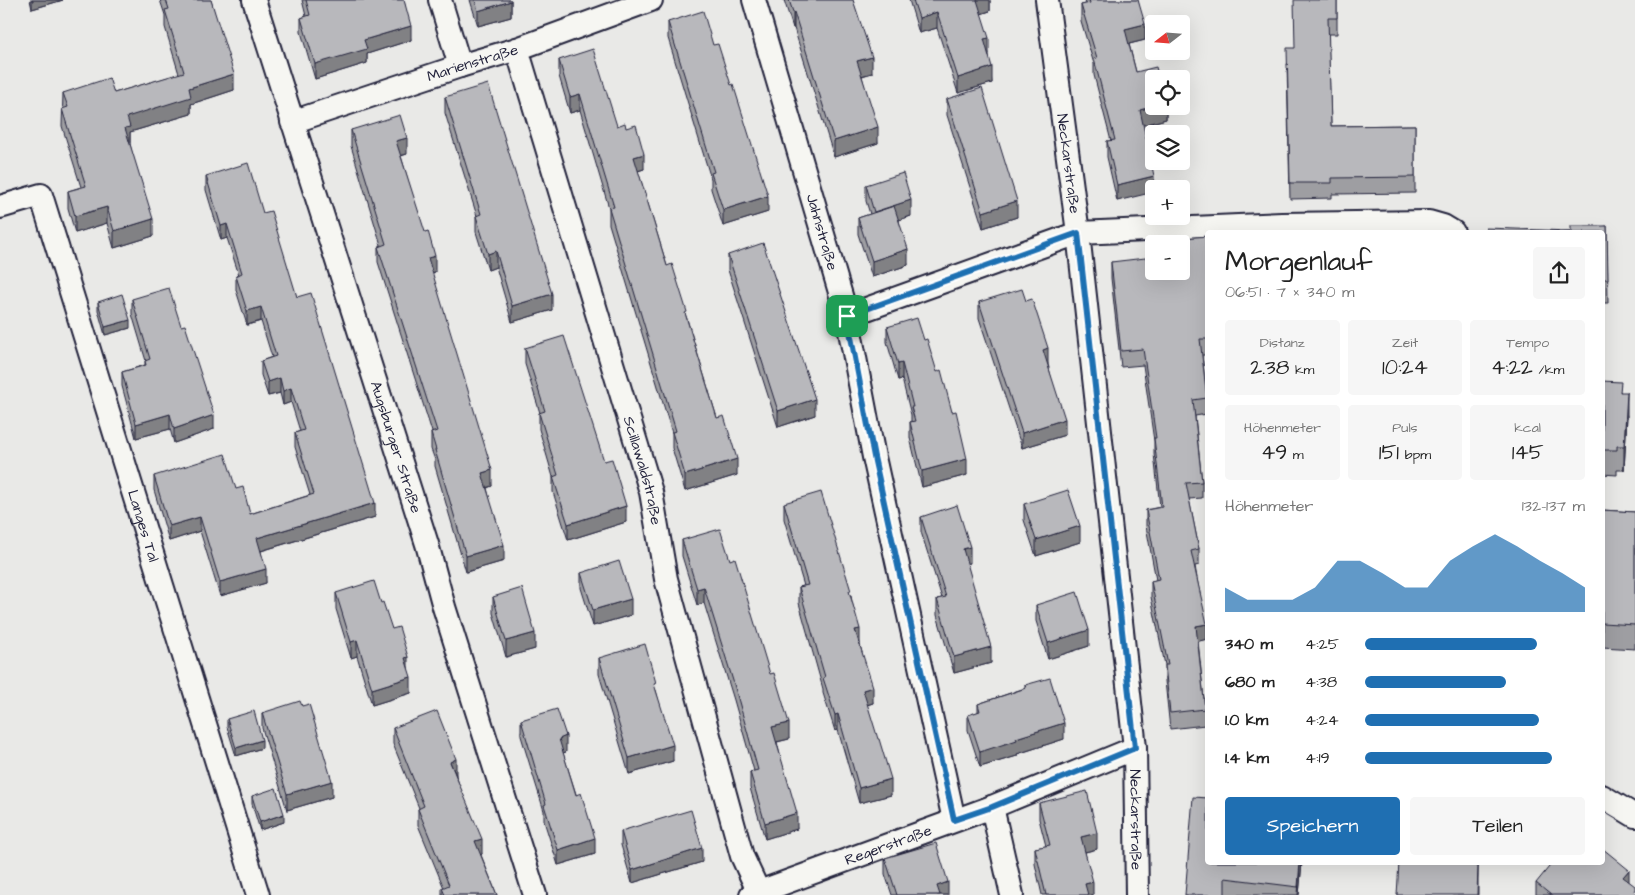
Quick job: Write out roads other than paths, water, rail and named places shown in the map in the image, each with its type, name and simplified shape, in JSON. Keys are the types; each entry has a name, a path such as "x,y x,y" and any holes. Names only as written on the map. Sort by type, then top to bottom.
{"street":[{"name":"Augsburger Straße","path":"254,0 427,544 444,607 535,895"},
{"path":"440,0 460,66"},
{"name":"Marienstraße","path":"292,122 517,49 651,0"},
{"name":"Jahnstraße","path":"754,0 847,316 876,466 954,820"},
{"name":"Neckarstraße","path":"1046,0 1078,233 1135,748 1137,895"},
{"name":"Scillawaldstraße","path":"517,49 651,492 666,579 742,856 757,894"},
{"name":"Langes Tal","path":"0,207 41,195 258,895"},
{"path":"847,316 1078,233 1282,224 1429,222 1449,230"},
{"name":"Regerstraße","path":"757,894 992,807 1135,748"},
{"path":"1605,798 1635,816"},
{"path":"992,807 1012,895"}]}
